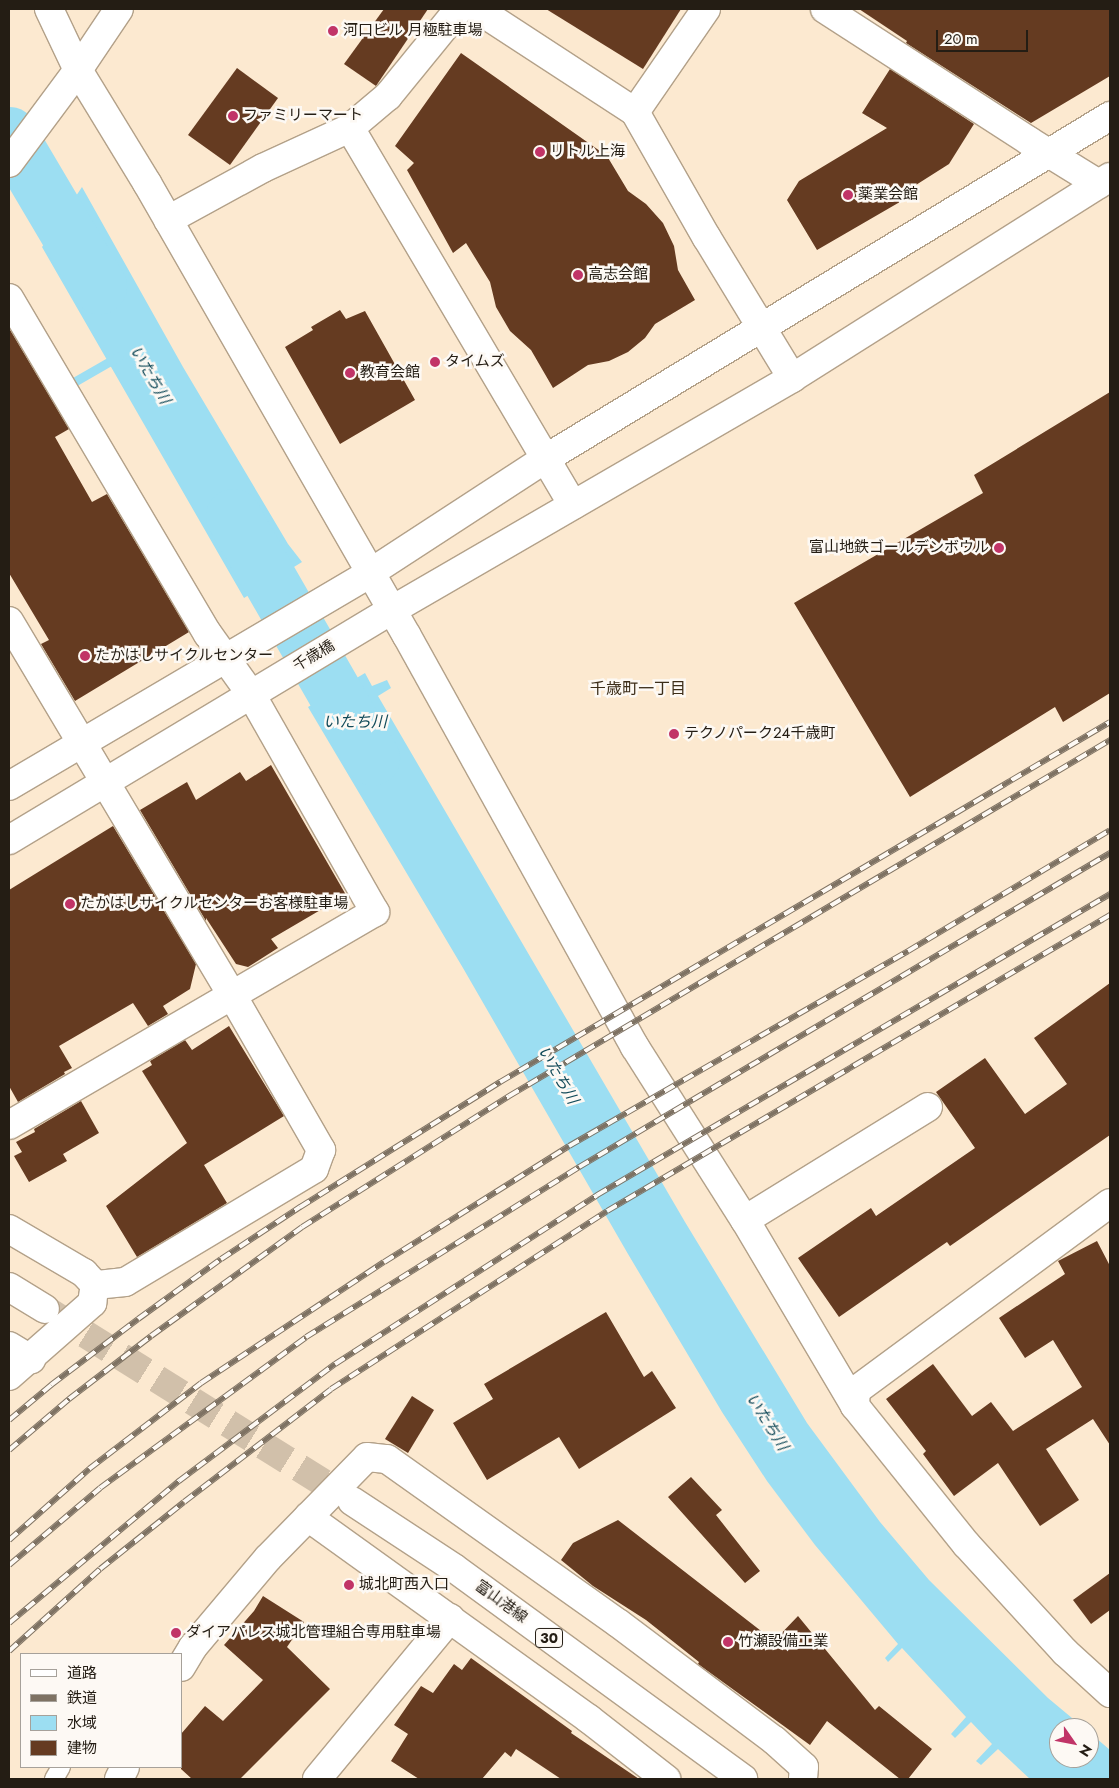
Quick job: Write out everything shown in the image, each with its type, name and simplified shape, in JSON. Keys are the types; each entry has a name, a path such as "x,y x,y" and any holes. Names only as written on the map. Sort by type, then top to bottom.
{"street":[{"path":"49,9 78,70 168,220 392,610 635,1047 745,1220 855,1406 966,1544 1065,1652 1110,1693"},
{"path":"9,163 78,70 119,9"},
{"path":"168,220 263,168 350,128 388,96 459,9"},
{"path":"477,9 635,112 707,238 792,378"},
{"path":"635,112 706,9"},
{"path":"825,9 1049,153 1105,180"},
{"path":"9,786 370,573 545,460 762,326 1110,116"},
{"path":"350,128 573,505"},
{"name":"千歳橋","path":"9,840 392,610 792,378 1105,180"},
{"path":"9,298 208,634 235,652 258,690 375,912 9,1126"},
{"path":"9,621 232,995 321,1150 314,1169 125,1282 95,1285"},
{"path":"745,1220 928,1107"},
{"path":"855,1406 856,1390 1107,1212"},
{"path":"9,1229 84,1273 95,1285"},
{"path":"9,1376 20,1352 92,1303 95,1285"},
{"path":"9,1287 45,1309"},
{"path":"182,1665 193,1647 268,1558 308,1517 368,1457 387,1459 618,1623 774,1740 804,1767 803,1779"},
{"name":"富山港線","path":"352,1501 454,1568 743,1779"},
{"path":"308,1517 589,1719 666,1779"},
{"path":"317,1779 450,1618"}],"lane":[{"path":"54,1779 60,1768"}],"water":[{"name":"いたち川","path":"82,187 183,367 288,544 302,562 244,598 42,247"},
{"path":"365,673 372,686 387,680 391,688 378,696 685,1222 807,1423 880,1522 929,1580 1048,1698 1072,1718 1049,1718 1049,1768 1099,1768 1099,1741 1110,1750 1110,1779 1030,1779 998,1749 981,1765 976,1761 992,1744 971,1722 955,1738 951,1734 966,1717 902,1648 888,1662 885,1658 898,1644 815,1545 767,1481 722,1412 308,707"}],"building":[{"path":"384,9 428,9 376,86 344,64"},
{"path":"546,9 681,9 643,69"},
{"path":"859,9 1110,9 1110,76 1031,123 906,43 907,41"},
{"path":"461,53 607,156 628,191 646,204 663,223 674,246 678,270 695,300 655,324 645,338 628,352 609,361 588,365 553,388 531,350 510,331 496,307 490,282 466,243 453,253 407,170 414,163 395,146"},
{"name":"ファミリーマート","path":"237,68 278,98 230,165 188,135"},
{"path":"890,69 974,124 949,164 908,190 905,199 817,250 787,200 799,181 887,128 862,113"},
{"name":"教育会館","path":"340,310 346,319 365,311 415,400 340,444 285,347 313,330 311,327"},
{"path":"9,328 69,429 55,437 92,502 107,494 189,632 75,701 41,644 49,640 9,573"},
{"name":"富山地鉄ゴールデンボウル","path":"1110,392 1110,693 1063,722 1055,707 910,797 794,603 983,493 974,475"},
{"path":"271,765 346,895 271,939 278,948 248,967 236,964 206,918 206,921 140,810 187,782 196,800 240,772 246,781"},
{"path":"113,826 196,964 190,989 163,1006 168,1014 148,1026 133,1003 59,1046 72,1068 18,1102 9,1086 9,890"},
{"path":"1110,983 1110,1135 950,1246 947,1242 839,1317 798,1258 871,1208 876,1216 975,1148 936,1092 985,1058 1025,1114 1067,1084 1034,1038"},
{"path":"229,1026 284,1116 204,1165 227,1203 137,1257 106,1206 187,1143 142,1071 152,1065 150,1061 185,1040 192,1050"},
{"path":"81,1101 99,1133 63,1154 67,1161 29,1182 14,1156 22,1152 16,1142 35,1132 34,1129"},
{"path":"1097,1241 1110,1266 1110,1445 1093,1419 1046,1449 1079,1500 1040,1526 998,1463 954,1496 923,1454 926,1451 886,1399 933,1364 972,1416 991,1402 1013,1431 1082,1387 1053,1340 1025,1358 999,1318 1065,1274 1058,1261"},
{"path":"606,1312 644,1377 652,1371 676,1408 579,1469 559,1437 487,1480 453,1423 493,1399 484,1384"},
{"path":"412,1396 434,1410 408,1453 385,1439"},
{"path":"691,1477 722,1510 716,1515 760,1571 745,1583 668,1497"},
{"path":"618,1520 774,1641 798,1616 875,1710 879,1706 932,1749 908,1779 900,1779 827,1721 810,1745 698,1664 699,1662 646,1620 593,1586 561,1560 573,1543"},
{"path":"1110,1573 1110,1610 1091,1624 1073,1600"},
{"path":"263,1596 304,1622 287,1647 330,1689 240,1779 192,1779 181,1769 182,1733 205,1706 223,1721 263,1680 224,1645 254,1611"},
{"path":"471,1658 572,1731 571,1733 639,1779 561,1779 516,1749 511,1757 505,1752 482,1779 419,1779 391,1761 408,1734 394,1725 421,1686 433,1693 454,1664 462,1670"}],"waterway":[{"name":"いたち川","path":"9,134 99,286"},
{"path":"39,402 119,356"},
{"name":"いたち川","path":"233,516 372,758"}],"tunnel":[{"path":"50,1312 352,1501"}],"railway":[{"path":"9,1420 51,1385 138,1319 221,1259 300,1207 500,1082 1110,722"},
{"path":"9,1450 69,1399 151,1336 302,1227 509,1096 1110,740"},
{"path":"9,1540 89,1469 201,1383 384,1262 569,1146 908,951 1110,830"},
{"path":"9,1565 100,1488 306,1337 579,1167 1110,853"},
{"path":"9,1623 179,1481 335,1364 597,1195 1110,894"},
{"path":"9,1651 100,1569 331,1389 607,1211 1110,915"}],"place":[{"name":"河口ビル 月極駐車場","path":"333,31"},
{"name":"ファミリーマート","path":"233,116"},
{"name":"リトル上海","path":"540,152"},
{"name":"薬業会館","path":"848,195"},
{"name":"高志会館","path":"578,275"},
{"name":"タイムズ","path":"435,362"},
{"name":"教育会館","path":"350,373"},
{"name":"富山地鉄ゴールデンボウル","path":"999,548"},
{"name":"たかはしサイクルセンター","path":"85,656"},
{"name":"テクノパーク２４千歳町","path":"674,734"},
{"name":"たかはしサイクルセンターお客様駐車場","path":"70,904"},
{"name":"城北町西入口","path":"349,1585"},
{"name":"ダイアパレス城北管理組合専用駐車場","path":"176,1633"},
{"name":"竹瀬設備工業","path":"728,1642"}],"district":[{"name":"千歳町一丁目","path":"638,689"}]}
